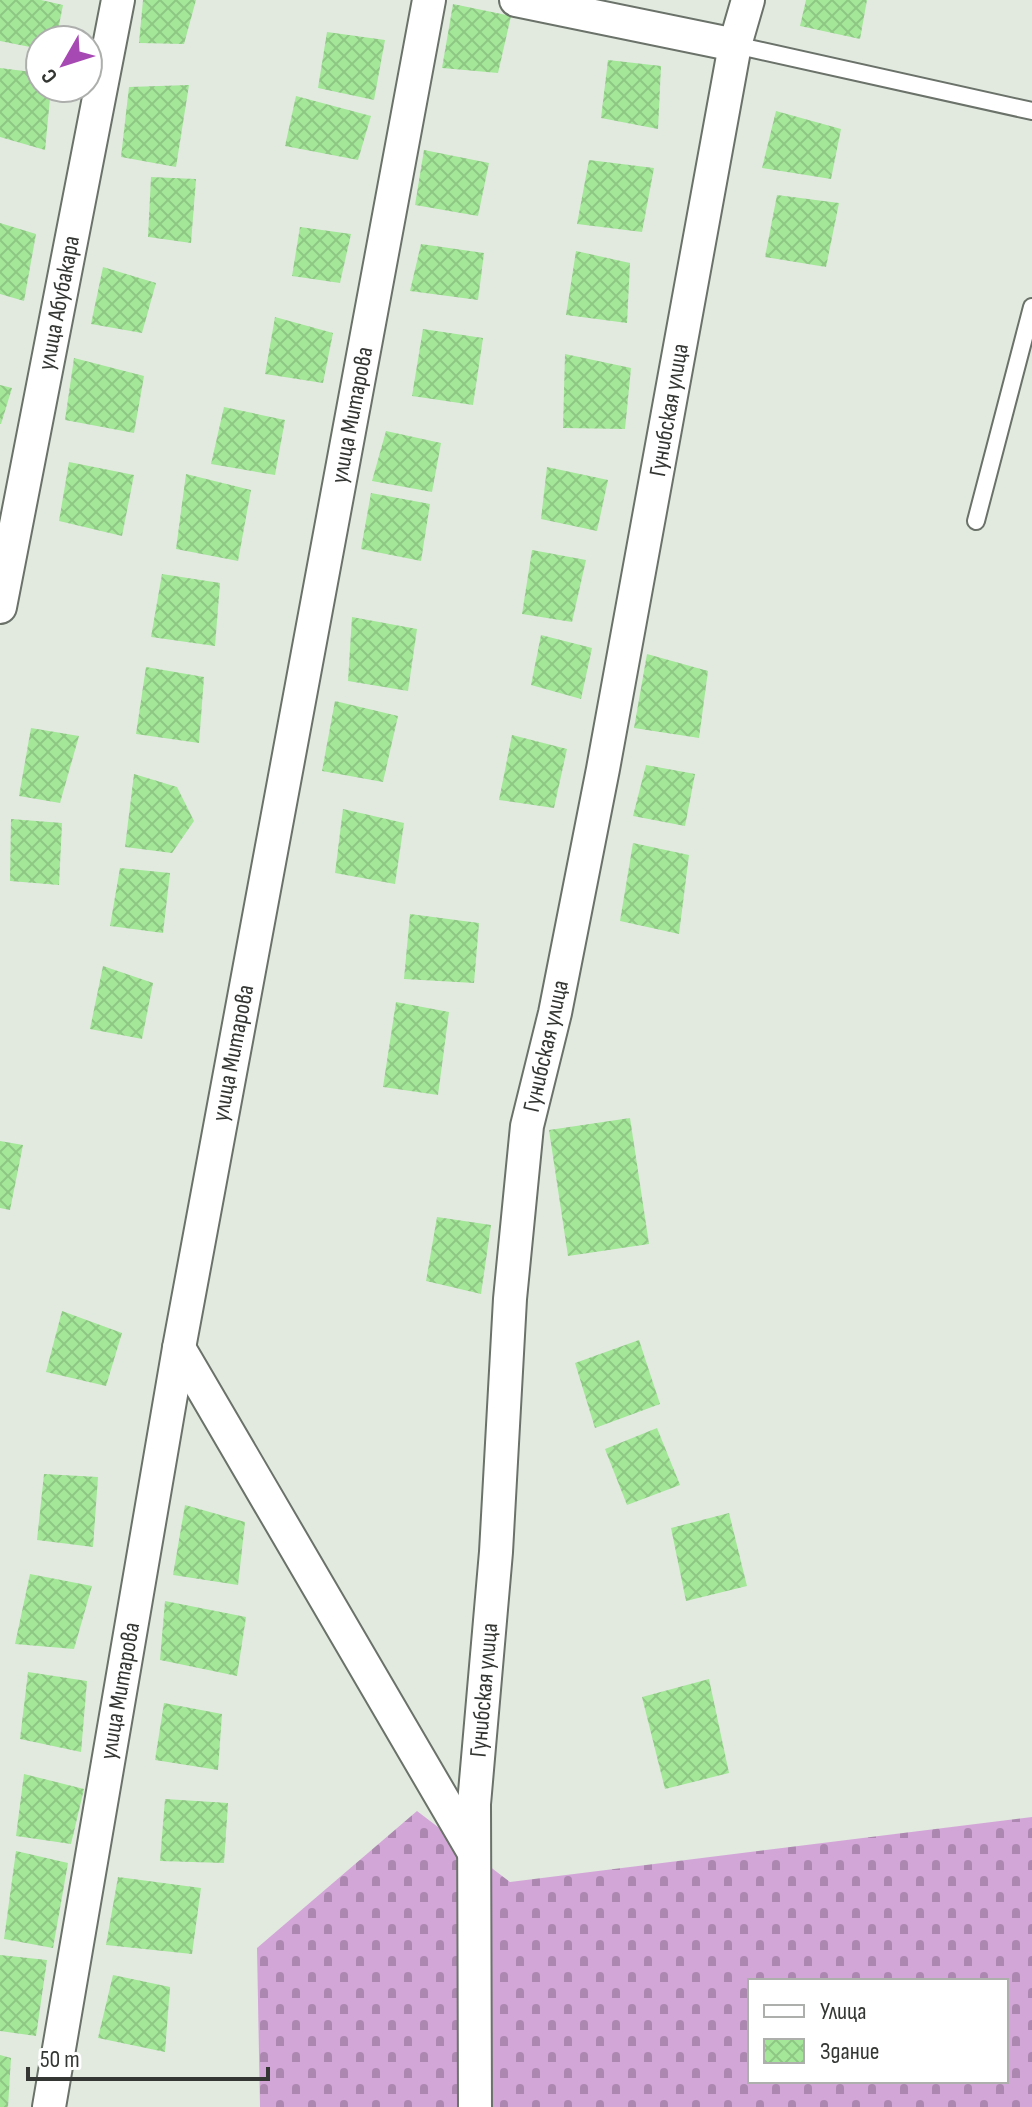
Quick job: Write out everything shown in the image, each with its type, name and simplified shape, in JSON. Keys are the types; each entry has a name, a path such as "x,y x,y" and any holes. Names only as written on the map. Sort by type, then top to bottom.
{"street":[{"name":"улица Абубакара","path":"0,607 118,0"},
{"name":"улица Митарова","path":"49,2107 179,1348 429,0"},
{"path":"516,0 735,45"},
{"name":"Гунибская улица","path":"475,2107 474,1804 496,1552 510,1299 527,1126 555,1013 600,784 735,45 748,0"},
{"path":"179,1348 473,1851"}],"lane":[{"path":"735,45 1032,111"},
{"path":"976,521 1032,307"}],"green space":[{"path":"417,1811 510,1882 1032,1817 1032,2107 260,2107 257,1948"}],"building":[{"path":"0,0 41,0 63,5 59,24 24,24 24,46 0,41"},
{"path":"143,0 196,0 184,44 139,43"},
{"path":"806,0 867,0 860,39 800,26"},
{"path":"453,4 511,16 498,73 442,68"},
{"path":"327,32 385,40 374,100 318,88"},
{"path":"608,60 661,66 658,129 601,118"},
{"path":"0,68 24,71 24,104 49,104 45,150 0,137"},
{"path":"189,85 176,167 121,157 129,87"},
{"path":"296,96 371,116 358,160 285,146"},
{"path":"776,111 841,129 831,179 762,168"},
{"path":"424,150 489,163 478,216 415,205"},
{"path":"589,160 654,168 642,232 577,224"},
{"path":"151,177 196,179 191,243 148,237"},
{"path":"777,195 839,203 826,267 765,257"},
{"path":"0,223 36,234 24,301 0,294"},
{"path":"300,227 351,234 340,283 292,276"},
{"path":"421,244 484,253 478,300 410,291"},
{"path":"576,251 630,263 627,323 566,315"},
{"path":"103,267 156,283 142,333 91,324"},
{"path":"275,317 333,333 323,383 265,374"},
{"path":"423,329 483,338 473,405 412,396"},
{"path":"565,354 631,368 625,429 563,428"},
{"path":"74,358 144,376 134,433 65,420"},
{"path":"0,385 12,388 1,424 0,424"},
{"path":"224,407 285,420 275,475 211,464"},
{"path":"386,431 441,443 432,492 372,481"},
{"path":"69,462 134,475 122,536 59,521"},
{"path":"547,467 608,480 597,531 541,519"},
{"path":"186,474 251,490 238,561 176,549"},
{"path":"371,493 430,504 421,561 361,549"},
{"path":"532,550 586,560 572,622 522,614"},
{"path":"162,574 220,583 215,646 151,637"},
{"path":"352,617 417,629 408,691 348,681"},
{"path":"541,635 592,648 581,699 531,685"},
{"path":"647,654 708,671 699,738 634,728"},
{"path":"146,667 204,677 199,743 136,734"},
{"path":"335,701 398,716 383,782 322,771"},
{"path":"31,728 79,736 60,803 19,796"},
{"path":"512,735 567,749 554,808 499,800"},
{"path":"646,765 695,774 685,826 633,816"},
{"path":"134,774 177,787 194,821 172,853 125,847"},
{"path":"343,809 404,823 395,884 335,873"},
{"path":"11,819 62,823 59,885 10,881"},
{"path":"633,843 689,855 679,934 620,921"},
{"path":"120,868 170,873 163,933 110,926"},
{"path":"410,914 479,923 474,983 404,979"},
{"path":"103,966 153,983 142,1039 90,1029"},
{"path":"396,1002 449,1012 438,1095 383,1087"},
{"path":"630,1118 649,1244 568,1256 549,1130"},
{"path":"0,1141 23,1145 10,1210 0,1208"},
{"path":"437,1217 491,1225 481,1294 426,1281"},
{"path":"62,1311 122,1333 106,1386 46,1372"},
{"path":"639,1340 660,1404 595,1428 575,1363"},
{"path":"657,1428 680,1485 627,1505 605,1449"},
{"path":"44,1474 98,1477 93,1547 37,1540"},
{"path":"185,1505 245,1522 238,1585 173,1575"},
{"path":"729,1513 747,1586 686,1601 671,1528"},
{"path":"30,1574 92,1586 74,1649 15,1644"},
{"path":"165,1601 246,1617 237,1676 160,1660"},
{"path":"28,1672 87,1681 81,1752 20,1739"},
{"path":"709,1679 729,1773 665,1789 642,1697"},
{"path":"164,1703 222,1714 218,1770 155,1760"},
{"path":"24,1774 84,1789 71,1844 16,1836"},
{"path":"165,1799 228,1803 224,1863 160,1861"},
{"path":"16,1851 68,1863 53,1948 4,1939"},
{"path":"118,1877 201,1888 192,1954 106,1945"},
{"path":"0,1955 47,1960 36,2036 0,2031"},
{"path":"113,1975 170,1987 165,2052 98,2038"},
{"path":"0,2055 11,2058 8,2107 0,2107"}]}
